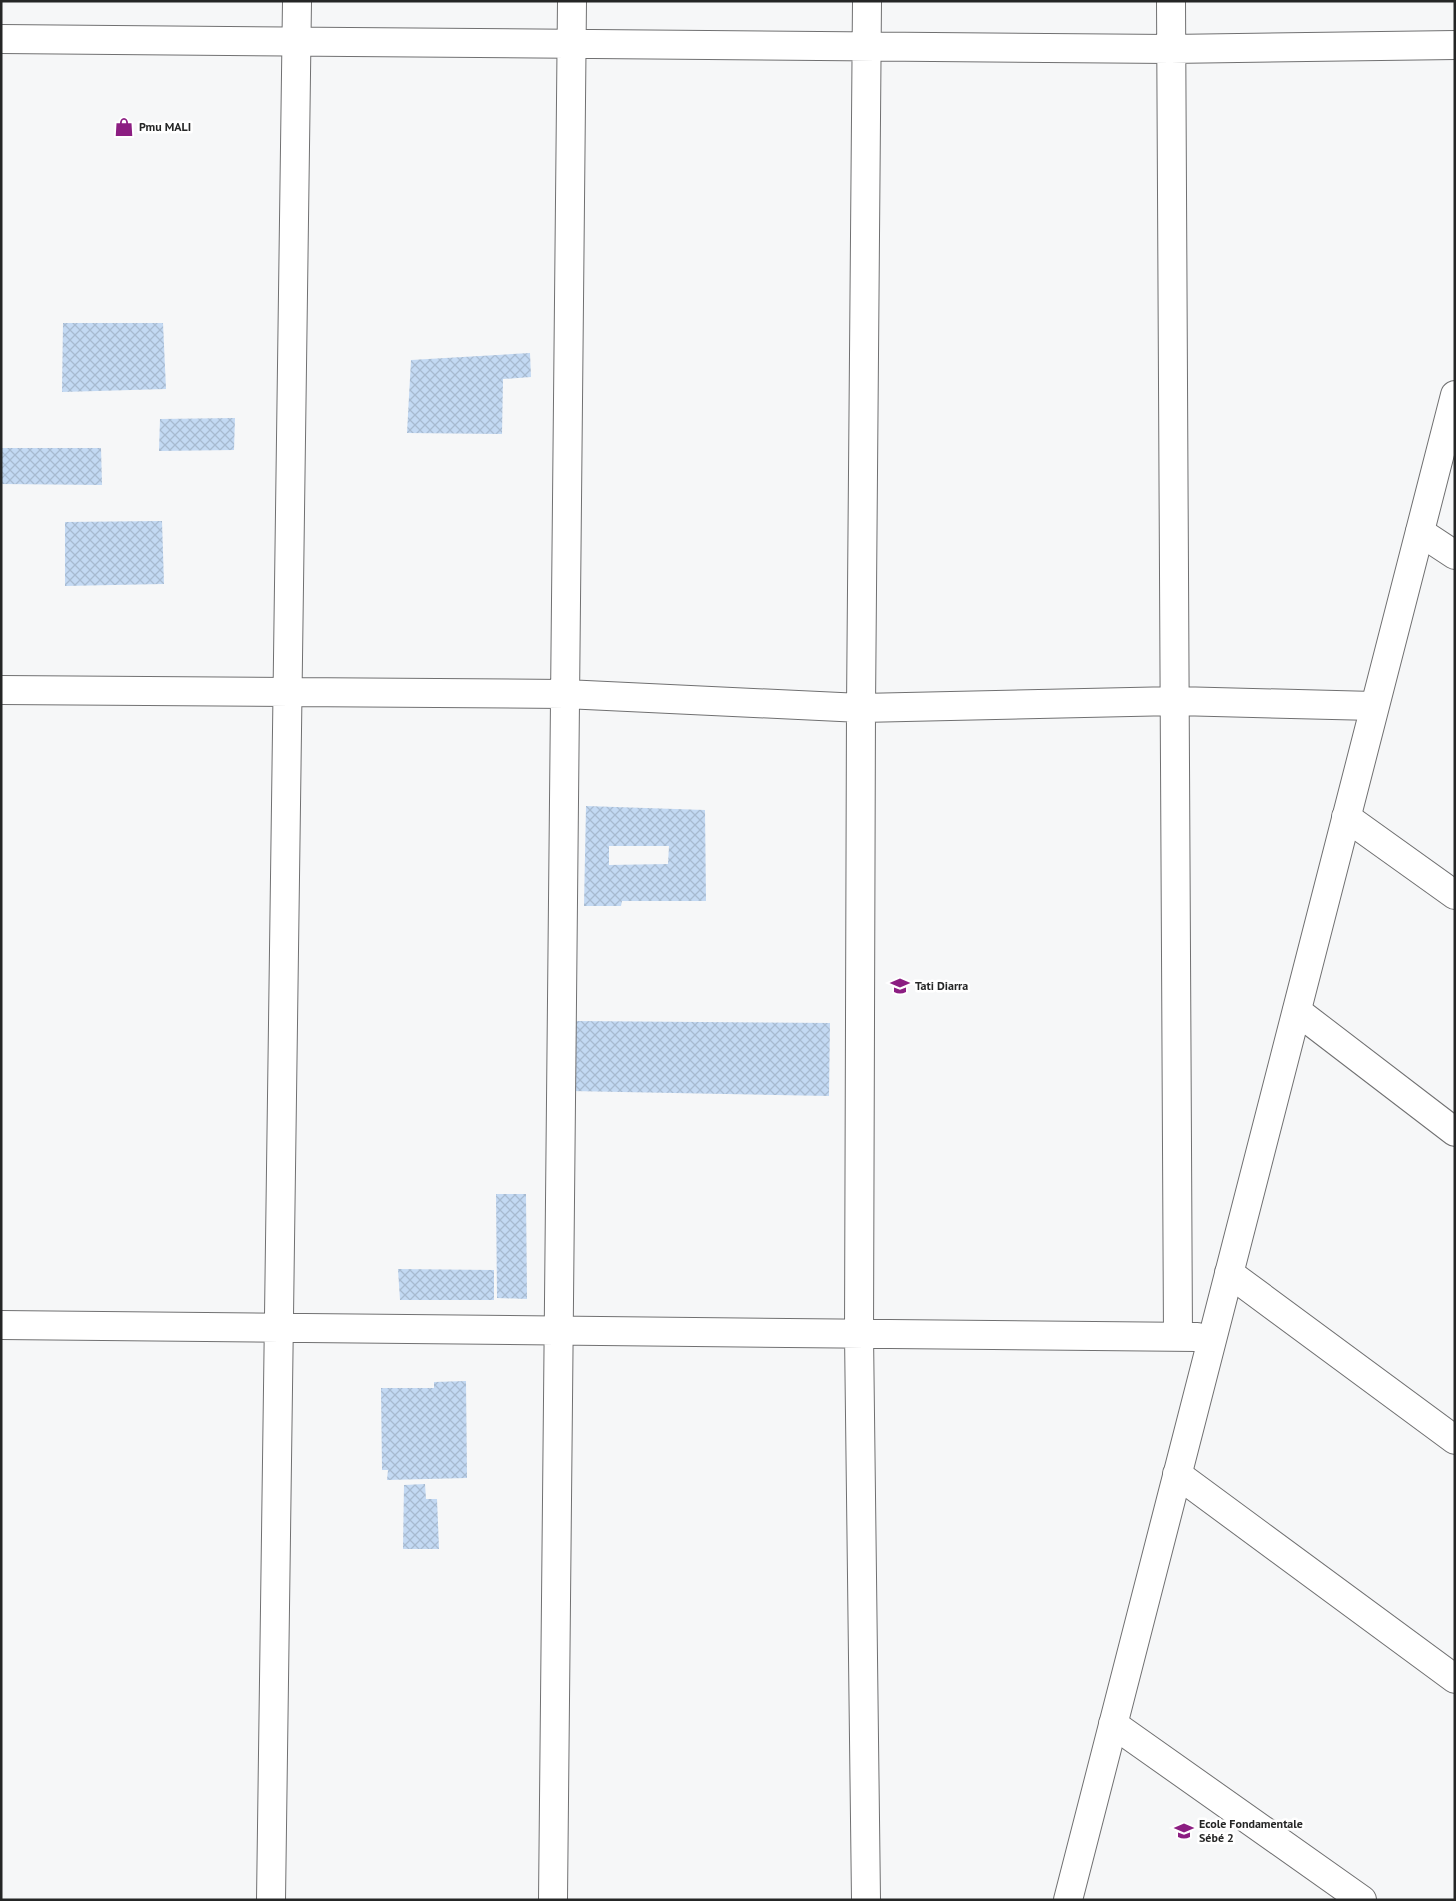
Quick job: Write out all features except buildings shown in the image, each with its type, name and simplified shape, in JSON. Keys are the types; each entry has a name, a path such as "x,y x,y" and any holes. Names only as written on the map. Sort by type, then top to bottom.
{"street":[{"path":"270,1900 297,1"},
{"path":"553,1900 572,1"},
{"path":"866,1900 859,1334 861,708 867,1"},
{"path":"1172,1 1170,49 1176,701 1178,1337"},
{"path":"1,40 1170,49 1455,45"},
{"path":"1068,1900 1455,395"},
{"path":"1420,532 1455,556"},
{"path":"1,690 565,694 861,708 1176,701 1374,706"},
{"path":"1346,817 1455,895"},
{"path":"1297,1011 1455,1132"},
{"path":"1229,1273 1455,1440"},
{"path":"1,1325 1212,1336"},
{"path":"1177,1474 1455,1679"},
{"path":"1113,1724 1362,1900"}],"place":[{"name":"Pmu MALI","path":"124,127"},
{"name":"Tati Diarra","path":"900,986"},
{"name":"Ecole Fondamentale Sébé 2","path":"1184,1831"}]}
